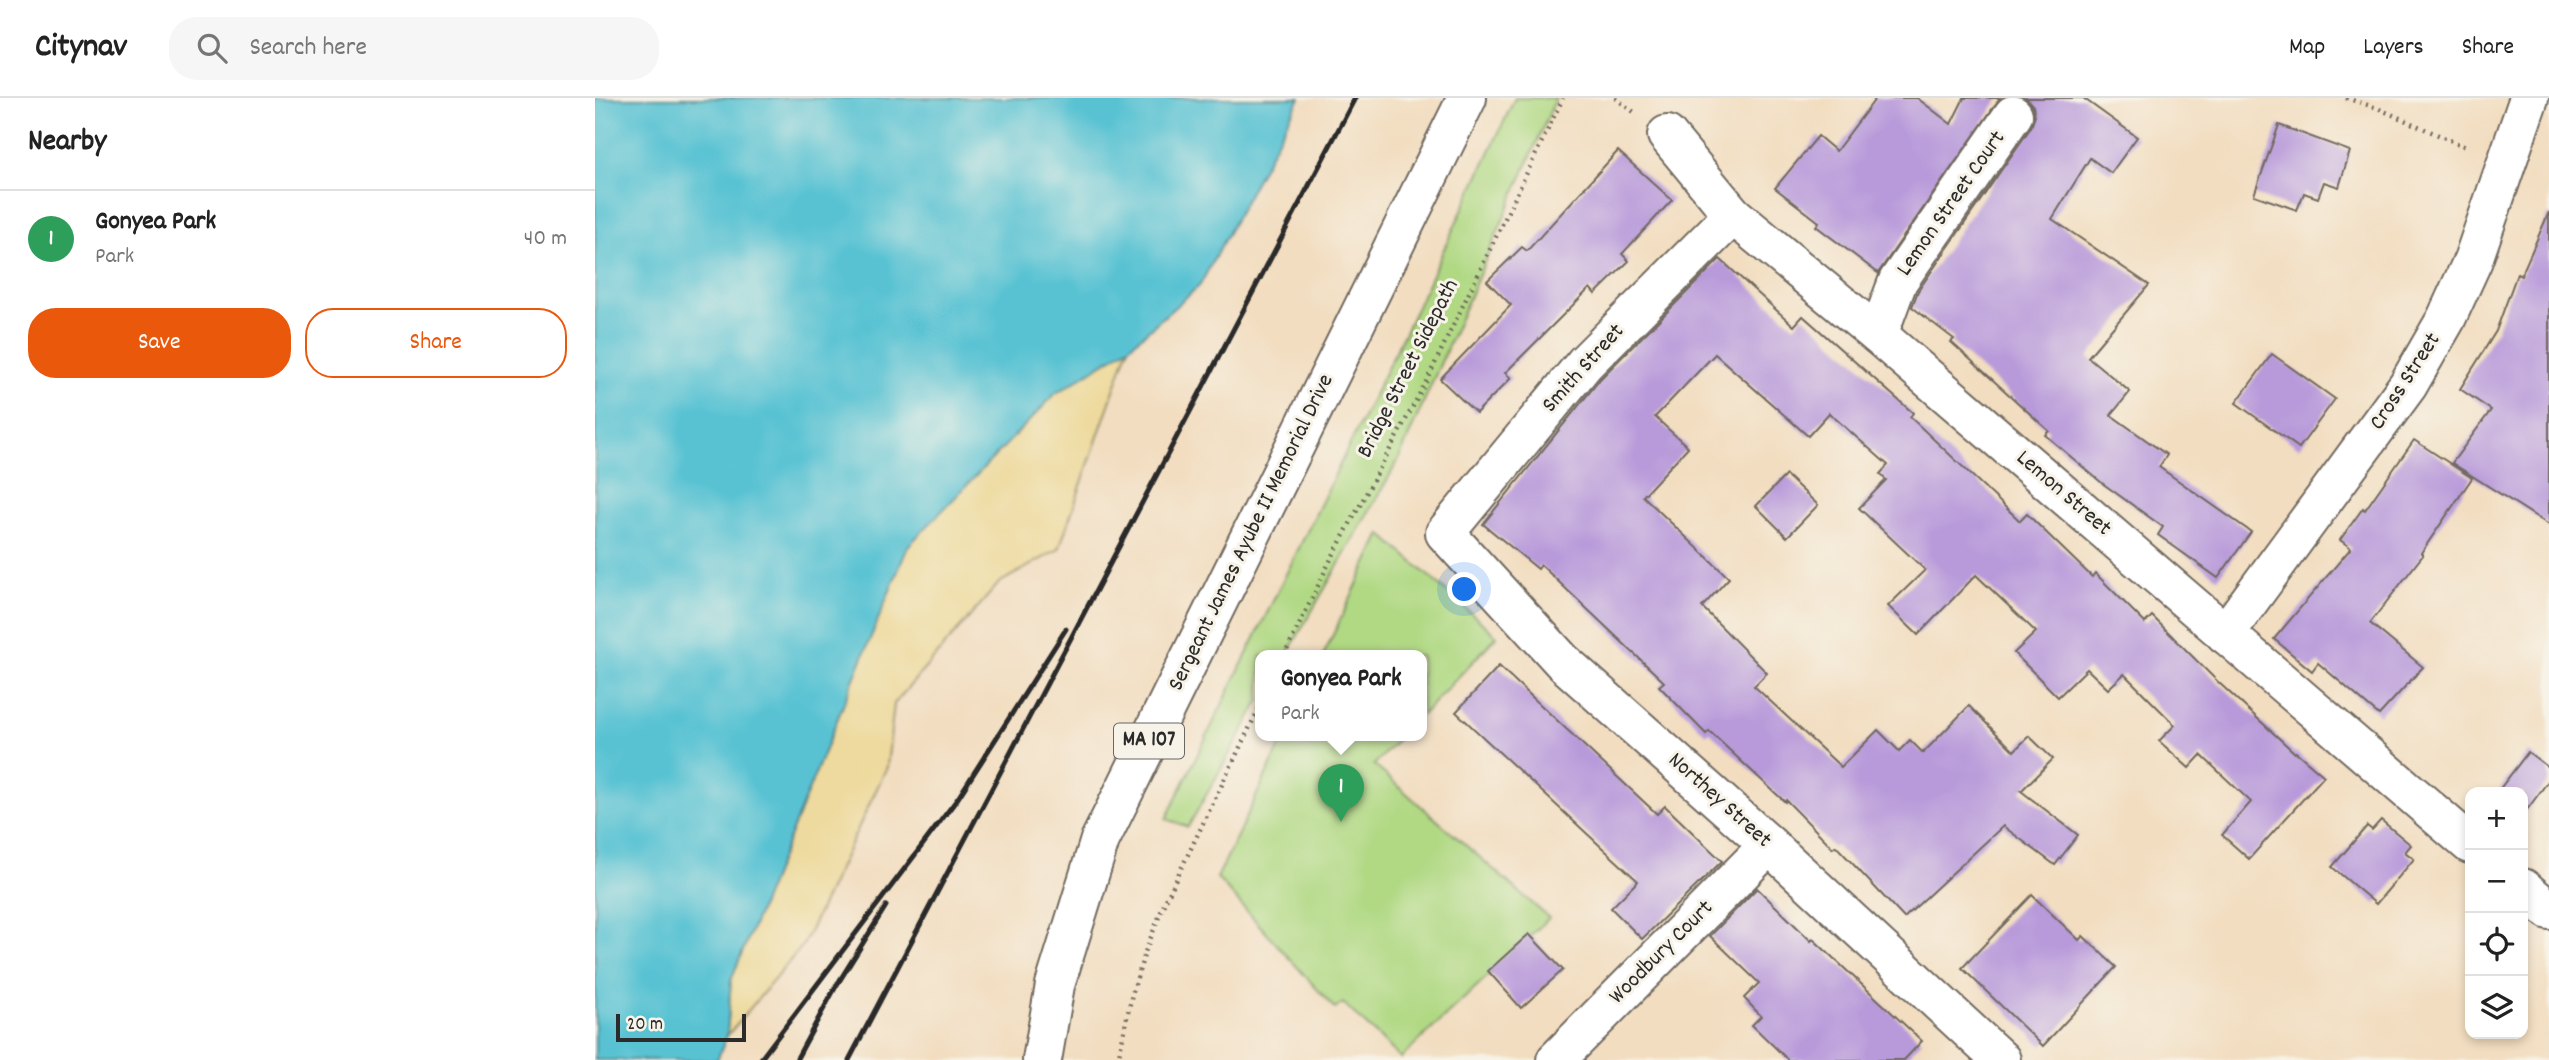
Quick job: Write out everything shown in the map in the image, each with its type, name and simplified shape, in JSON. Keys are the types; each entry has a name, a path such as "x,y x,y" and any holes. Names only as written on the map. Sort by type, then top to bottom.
{"street":[{"name":"Sergeant James Ayube II Memorial Drive","path":"1042,1060 1055,985 1100,840 1467,98"},
{"name":"Cross Street","path":"2225,634 2408,385 2446,320 2473,260 2529,98"},
{"name":"Lemon Street Court","path":"1878,334 1898,281 2013,115"},
{"name":"Lemon Street","path":"1667,135 1733,215 1878,334 2465,840"},
{"name":"Smith Street","path":"1445,533 1585,363 1733,215"},
{"name":"Northey Street","path":"1445,533 1562,662 1769,845 2001,1060"},
{"name":"Woodbury Court","path":"1556,1060 1769,845"},
{"path":"2528,892 2549,910"}],"path":[{"name":"Bridge Street Sidepath","path":"1287,650 1371,481 1426,382 1563,98"},
{"path":"2346,98 2377,108 2506,165"},
{"path":"1118,1060 1132,994 1145,952 1165,902 1255,716"}],"green space":[{"path":"1515,98 1556,98 1398,461 1289,650 1255,650 1255,709 1188,827 1166,819 1404,334"},
{"path":"1381,534 1497,636 1427,710 1427,650 1326,650"},
{"path":"1283,741 1396,741 1374,765 1549,918 1401,1058 1343,1003 1335,1009 1217,878"}],"sand":[{"path":"1129,347 1059,549 999,583 894,704 887,767 803,945 727,1036 731,980 908,546 1055,394"}],"water":[{"path":"595,98 1300,98 1200,285 1129,347 1055,394 908,546 731,980 727,1036 717,1060 595,1060"}],"building":[{"path":"1876,98 1917,98 1951,124 1964,98 2000,98 1878,273 1816,226 1819,222 1775,188 1818,136 1836,151"},
{"path":"2026,98 2083,98 2137,137 2111,173 2090,158 2052,219 2149,285 2088,357 2130,392 2111,415 2167,455 2159,467 2251,532 2218,578 2158,535 2163,527 2102,483 2045,435 2049,431 1951,342 1954,339 1912,307 1918,291 2031,127 2035,116 2033,106"},
{"path":"2279,125 2350,151 2339,187 2324,182 2318,198 2304,193 2297,210 2254,195"},
{"path":"1618,151 1672,200 1622,254 1629,261 1595,294 1590,288 1505,373 1511,378 1476,413 1440,379 1511,305 1487,281 1522,247 1527,251"},
{"path":"2549,212 2549,525 2452,463 2491,410 2460,389 2496,331 2517,274 2521,276"},
{"path":"1720,259 1794,326 1803,316 1913,413 1910,417 2020,521 2027,514 2092,577 2095,573 2145,623 2152,616 2217,681 2324,776 2249,859 2222,835 2251,802 2201,755 2189,768 2159,741 2175,725 2124,674 2108,689 2087,669 2058,697 2014,653 2036,632 1976,575 1918,635 1888,606 1925,570 1859,508 1886,480 1880,474 1888,465 1829,413 1808,436 1715,354 1655,417 1688,447 1643,496 1729,578 1702,607 1767,673 1754,686 1841,767 1878,730 1899,751 1910,740 1923,753 1969,706 2014,751 2029,736 2053,759 2021,791 2078,835 2055,865 2003,826 1904,918 1836,846 1833,848 1786,800 1785,802 1709,731 1706,734 1659,686 1664,682 1541,565 1538,569 1483,524 1601,378"},
{"path":"2272,354 2335,399 2299,448 2236,403"},
{"path":"2414,440 2472,478 2421,553 2423,555 2370,623 2423,667 2379,715 2318,663 2312,671 2274,639 2351,548 2340,540 2363,508 2365,510"},
{"path":"1786,475 1818,505 1787,537 1756,506"},
{"path":"1499,666 1657,814 1665,806 1722,861 1642,939 1611,908 1638,881 1456,712"},
{"path":"2528,752 2549,768 2549,780 2528,808 2528,787 2501,787"},
{"path":"2381,820 2411,845 2405,852 2414,859 2376,904 2332,867 2367,826 2372,830"},
{"path":"1757,888 1811,941 1813,939 1922,1041 1904,1060 1788,1060 1752,1025 1761,1016 1744,998 1759,983 1710,936"},
{"path":"2032,895 2079,940 2083,936 2116,967 2043,1046 1962,968"},
{"path":"1529,934 1563,970 1521,1008 1488,971"}],"railway":[{"path":"849,1060 1355,98"},
{"path":"760,1060 958,798 1066,629"},
{"path":"796,1060 835,988 886,906"}],"place":[{"name":"Gonyea Park","path":"1341,822"}]}
